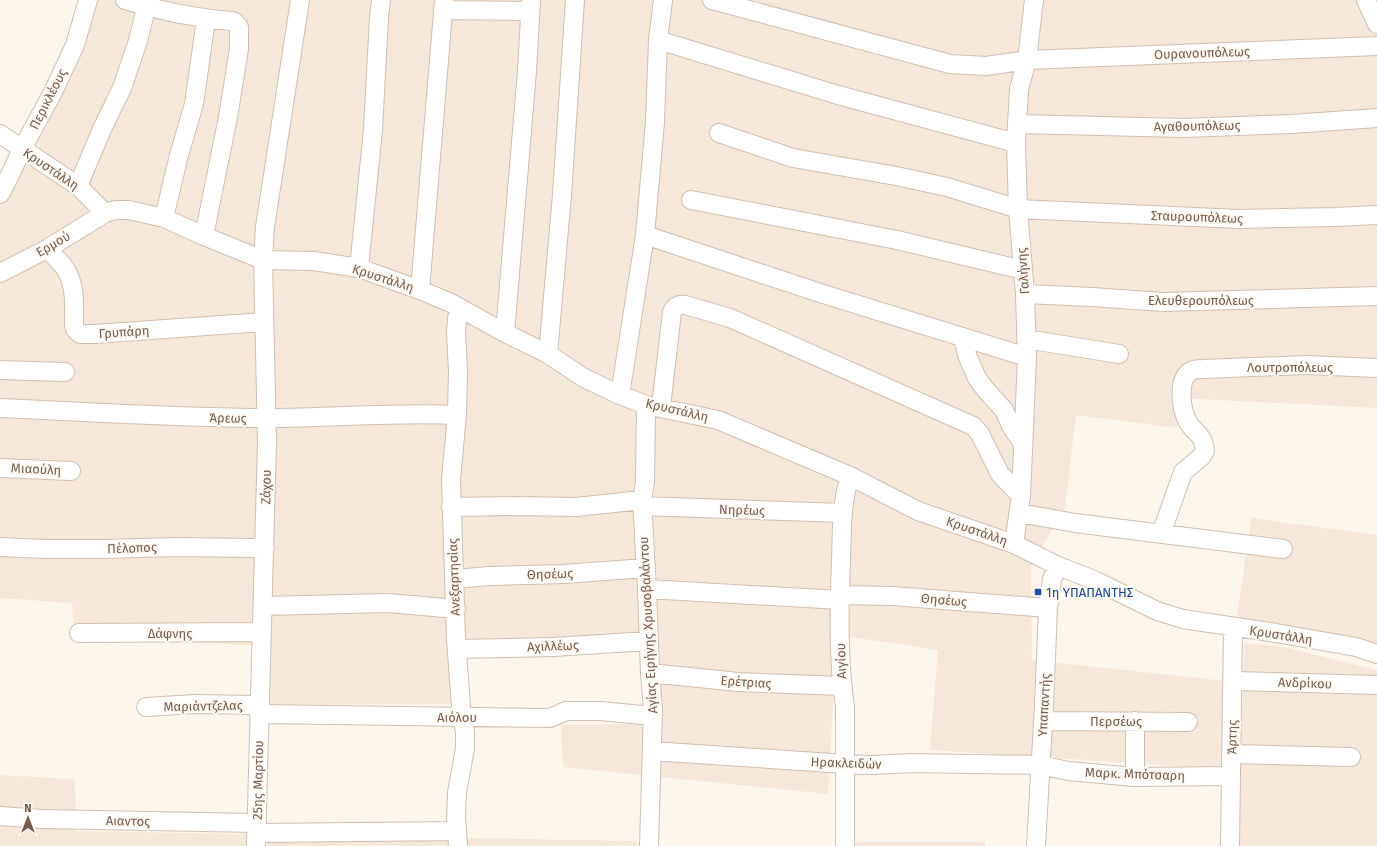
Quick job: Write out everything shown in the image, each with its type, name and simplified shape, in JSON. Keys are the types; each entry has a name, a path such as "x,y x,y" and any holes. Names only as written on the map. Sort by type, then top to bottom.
{"street":[{"name":"Περικλέους","path":"0,194 53,92 75,45 88,0"},
{"path":"125,0 148,4 206,19 235,22 239,27 239,49 228,117 204,236"},
{"name":"Ζάχου","path":"259,710 265,548 267,418 263,260 265,227 300,0"},
{"path":"359,268 373,130 381,0"},
{"path":"548,354 562,195 575,0"},
{"path":"620,395 644,235 655,122 658,40 663,0"},
{"name":"Ουρανουπόλεως","path":"712,0 950,64 986,66 1027,60 1377,46"},
{"name":"Γαλήνης","path":"1014,544 1020,504 1027,357 1025,294 1018,209 1016,143 1019,89 1027,60 1034,0"},
{"path":"1366,0 1377,24"},
{"path":"78,186 102,129 122,88 138,41 148,4"},
{"path":"420,290 444,5 530,5 527,71 505,333"},
{"path":"164,218 179,155 194,104 206,19"},
{"path":"658,40 838,95 1016,143"},
{"name":"Αγαθουπόλεως","path":"1017,124 1184,128 1291,124 1377,118"},
{"name":"Σταυρουπόλεως","path":"719,133 793,158 896,176 947,187 1018,209 1239,219 1377,215"},
{"name":"Κρυστάλλη","path":"0,134 78,186 105,213 115,210 129,210 164,218 263,260 314,261 359,268 420,290 459,307 505,333 548,354 584,378 620,395 654,406 718,420 850,476 918,511 1014,544 1058,566 1094,580 1157,611 1183,619 1356,647 1377,654"},
{"path":"691,200 897,240 1023,270"},
{"name":"Ερμού","path":"0,273 47,249 105,213"},
{"path":"644,235 828,295 1027,357"},
{"name":"Γρυπάρη","path":"47,249 66,270 72,283 75,296 74,325 75,329 80,334 264,322"},
{"name":"Ελευθερουπόλεως","path":"1025,294 1092,296 1163,302 1377,296"},
{"name":"Αγίας Ειρήνης Χρυσοβαλάντου","path":"649,846 653,716 642,503 654,406 672,312 677,306 680,304 685,305 730,318 973,426 980,434 1000,474 1020,504"},
{"name":"Ανεξαρτησίας","path":"457,838 457,793 465,748 465,733 461,706 457,649 451,507 451,479 457,415 458,371 456,332 459,307"},
{"path":"963,337 967,355 977,378 1004,410 1011,426 1023,444"},
{"path":"1026,339 1119,354"},
{"name":"Λουτροπόλεως","path":"1161,534 1183,472 1201,457 1205,451 1203,438 1192,428 1187,420 1183,407 1182,383 1185,376 1190,372 1203,369 1306,365 1377,368"},
{"path":"0,370 65,372"},
{"name":"Άρεως","path":"0,408 137,415 267,418 427,413 457,415"},
{"name":"Μιαούλη","path":"0,468 71,471"},
{"name":"Αιγίου","path":"845,846 846,741 845,707 842,686 840,598 842,513 846,488 850,476"},
{"name":"Νηρέως","path":"451,507 576,507 642,503 842,513"},
{"path":"1020,504 1075,523 1284,549"},
{"name":"Πέλοπος","path":"0,547 46,550 102,550 178,547 265,548"},
{"name":"Υπαπαντής","path":"1036,846 1044,721 1048,608 1052,579 1058,566"},
{"name":"Θησέως","path":"455,579 489,576 564,574 645,568"},
{"name":"Θησέως","path":"647,589 840,598 892,596 1048,608"},
{"path":"263,606 388,603 456,608"},
{"name":"Άρτης","path":"1230,846 1232,627"},
{"name":"Δάφνης","path":"79,633 262,632"},
{"name":"Αχιλλέως","path":"457,649 553,647 649,641"},
{"name":"Ερέτριας","path":"650,673 738,682 842,686"},
{"name":"Ανδρίκου","path":"1232,681 1377,685"},
{"name":"Μαριάντζελας","path":"146,707 195,704 259,710"},
{"name":"Αιόλου","path":"259,710 463,717 550,718 566,711 600,711 653,716"},
{"name":"25ης Μαρτίου","path":"256,834 259,710"},
{"name":"Περσέως","path":"1044,721 1188,722"},
{"path":"1135,721 1135,777"},
{"path":"846,741 858,754 872,765"},
{"name":"Ηρακλειδών","path":"652,750 846,764 872,765 912,763 1041,765"},
{"path":"1232,754 1351,757"},
{"name":"Μαρκ. Μπότσαρη","path":"1041,765 1068,771 1135,777 1231,776"},
{"name":"Αιαντος","path":"0,816 256,834 457,838"}],"shaded area":[{"path":"83,0 1377,0 1377,408 1179,398 1178,428 1076,415 1065,508 1031,565 1032,660 1226,681 1221,769 930,750 938,650 837,635 828,794 563,767 561,725 655,724 653,651 454,642 458,704 265,705 264,646 74,637 72,603 0,598 0,206 32,143"},
{"path":"1251,518 1377,535 1377,644 1237,617"},
{"path":"1245,643 1284,647 1377,670 1377,846 1236,846"},
{"path":"0,775 75,779 76,831 637,841 637,846 0,846"},
{"path":"846,842 985,842 985,846 846,846"}],"place":[{"name":"1η ΥΠΑΠΑΝΤΗΣ","path":"1038,592"}]}
